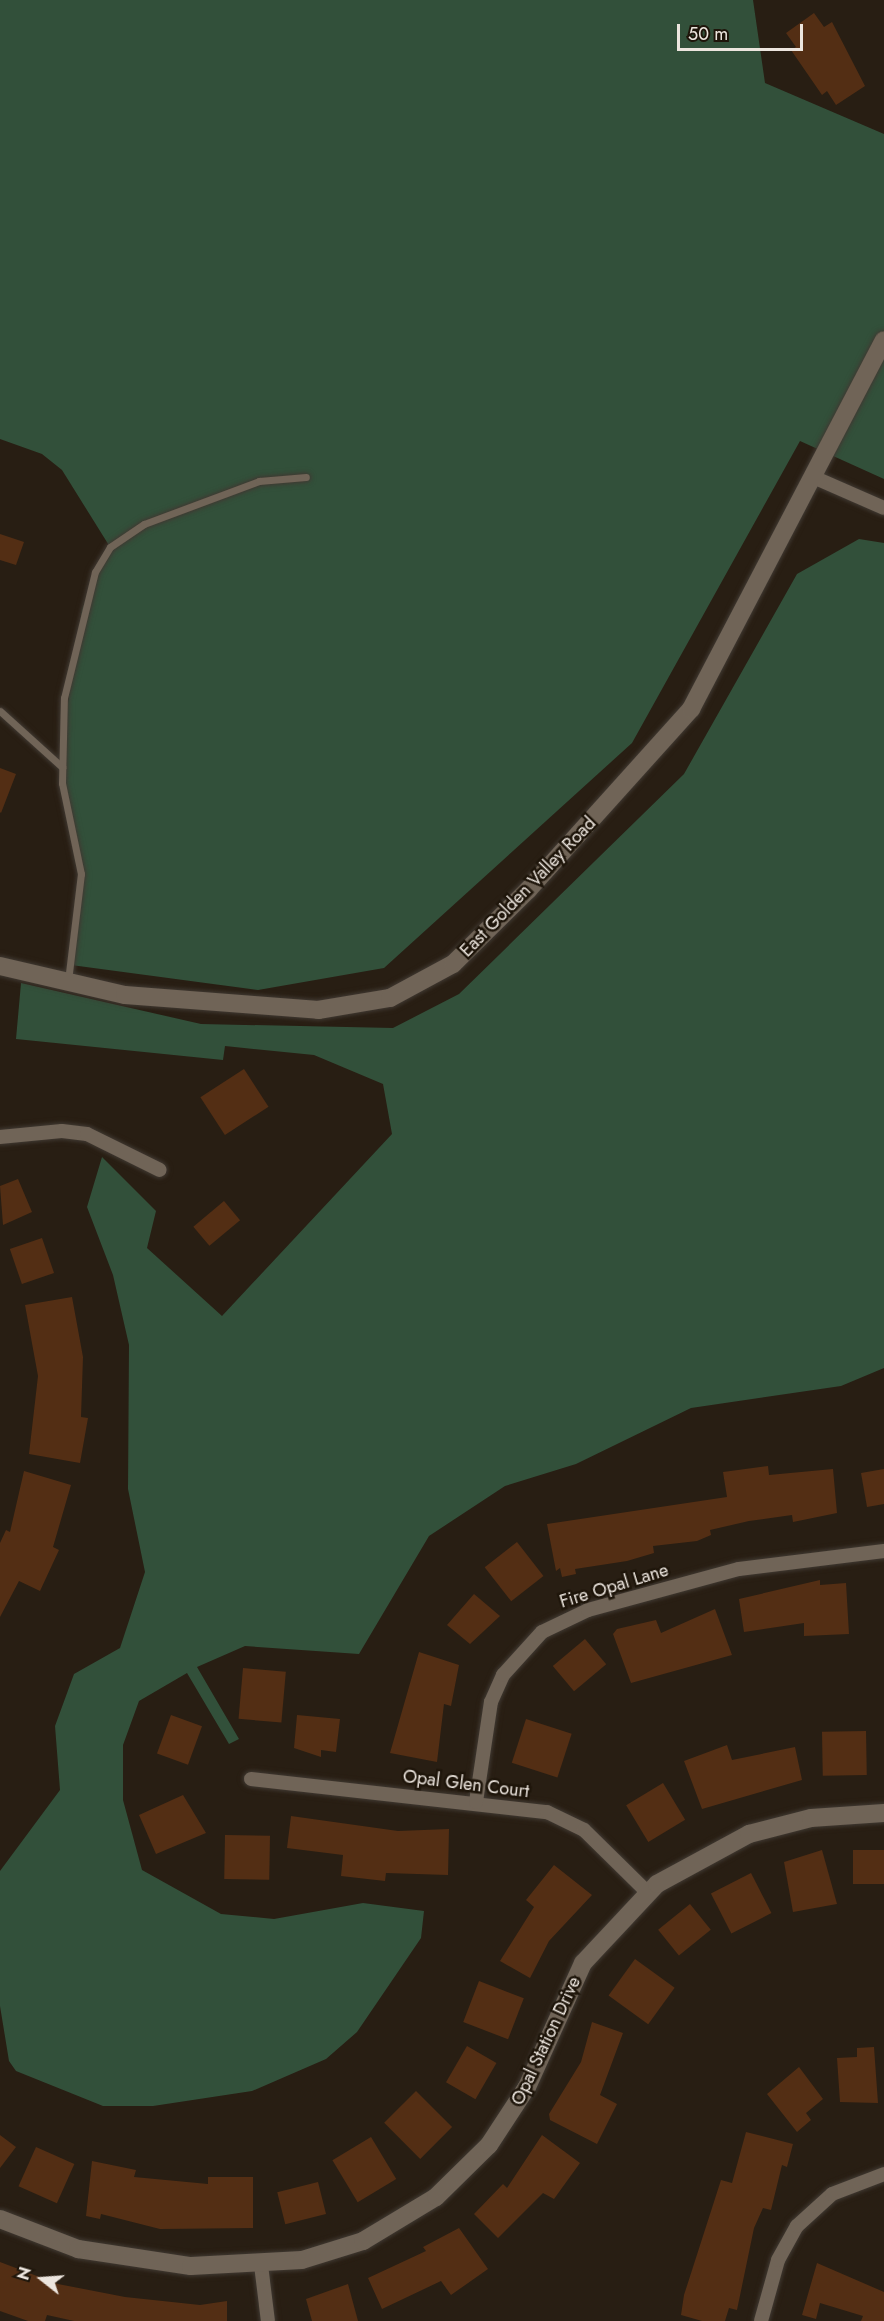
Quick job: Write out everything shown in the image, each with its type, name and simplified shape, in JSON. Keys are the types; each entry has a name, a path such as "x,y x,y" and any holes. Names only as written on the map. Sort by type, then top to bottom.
{"main road":[{"name":"East Golden Valley Road","path":"0,966 67,984 166,999 318,1010 390,998 453,964 536,882 691,709 884,340"},
{"name":"Opal Station Drive","path":"0,2219 40,2237 114,2257 191,2266 261,2265 302,2260 363,2241 436,2197 489,2145 527,2087 583,1963 648,1893 685,1866 749,1834 810,1818 884,1813"}],"street":[{"path":"813,477 884,508"},
{"path":"0,1137 62,1131 87,1134 160,1170"},
{"name":"Fire Opal Lane","path":"476,1802 491,1702 503,1675 542,1632 588,1610 740,1569 884,1551"},
{"name":"Opal Glen Court","path":"250,1779 476,1802 568,1821 604,1847 648,1893"},
{"path":"761,2321 778,2260 797,2226 832,2194 884,2174"},
{"path":"261,2265 268,2321"}],"lane":[{"path":"67,984 81,874 62,767 64,698 80,619 110,547 144,524 259,482 306,477"},
{"path":"0,711 62,767"}],"green space":[{"path":"0,0 753,0 765,83 884,134 884,479 800,441 632,743 384,968 258,990 71,965 81,874 62,783 61,749 82,609 110,547 62,470 42,454 0,439"},
{"path":"859,539 884,543 884,1368 841,1386 691,1408 576,1464 505,1486 429,1536 359,1654 245,1646 197,1667 239,1739 229,1744 187,1673 139,1701 123,1745 123,1800 142,1870 221,1914 274,1919 363,1903 424,1911 421,1938 357,2032 326,2059 252,2091 153,2106 103,2106 16,2071 9,2061 0,2006 0,1871 60,1790 55,1726 74,1674 120,1648 145,1572 128,1489 129,1345 113,1275 87,1207 102,1157 156,1211 147,1248 222,1316 392,1134 383,1084 314,1055 225,1046 223,1060 16,1039 21,983 201,1024 393,1028 459,994 684,774 797,574"}],"building":[{"path":"814,13 824,27 832,22 865,86 836,105 827,91 822,95 791,50 796,47 786,33"},
{"path":"0,534 24,542 16,565 0,560"},
{"path":"0,768 16,774 1,813 0,812"},
{"path":"244,1069 269,1107 225,1135 200,1097"},
{"path":"18,1179 32,1212 3,1225 0,1186"},
{"path":"224,1201 240,1220 209,1246 193,1227"},
{"path":"42,1238 54,1273 22,1284 10,1249"},
{"path":"72,1297 83,1357 81,1417 88,1418 80,1463 29,1454 38,1376 25,1305"},
{"path":"768,1466 769,1475 833,1469 837,1513 793,1522 792,1515 749,1521 710,1530 711,1535 697,1541 653,1546 654,1553 627,1561 575,1569 576,1574 562,1577 560,1568 556,1571 547,1524 727,1497 723,1472"},
{"path":"884,1469 884,1504 867,1507 861,1473"},
{"path":"24,1471 71,1485 53,1547 59,1550 40,1591 19,1581 0,1617 0,1543 6,1530 10,1532"},
{"path":"517,1542 543,1576 511,1601 485,1567"},
{"path":"820,1580 820,1585 846,1583 849,1634 804,1636 804,1623 744,1632 739,1599"},
{"path":"474,1594 500,1616 470,1644 447,1625"},
{"path":"715,1609 732,1655 631,1683 613,1634 617,1629 656,1620 661,1633"},
{"path":"585,1639 606,1664 574,1691 553,1666"},
{"path":"419,1652 459,1665 451,1706 444,1704 437,1762 390,1753"},
{"path":"243,1668 286,1672 281,1723 239,1719"},
{"path":"171,1715 202,1726 188,1765 157,1754"},
{"path":"297,1715 340,1719 336,1752 321,1750 321,1757 294,1748"},
{"path":"526,1719 572,1734 557,1778 512,1763"},
{"path":"866,1731 867,1775 823,1776 822,1732"},
{"path":"727,1745 732,1760 795,1747 802,1780 702,1809 684,1761"},
{"path":"663,1783 685,1820 648,1842 626,1805"},
{"path":"183,1795 206,1833 156,1854 139,1815"},
{"path":"291,1816 398,1831 449,1829 448,1875 386,1873 385,1881 341,1876 343,1855 287,1848"},
{"path":"225,1835 270,1836 269,1880 224,1879"},
{"path":"822,1850 837,1904 793,1912 784,1862"},
{"path":"853,1850 884,1850 884,1884 853,1884"},
{"path":"554,1865 592,1895 549,1941 530,1978 500,1961 534,1907 526,1900"},
{"path":"751,1873 771,1913 731,1934 711,1893"},
{"path":"690,1904 711,1930 679,1955 658,1930"},
{"path":"635,1959 675,1988 648,2024 609,1995"},
{"path":"479,1981 524,1998 508,2039 463,2022"},
{"path":"592,2022 623,2033 600,2095 617,2104 597,2144 550,2120 549,2114 581,2062"},
{"path":"467,2046 496,2063 475,2099 446,2082"},
{"path":"874,2047 878,2103 840,2102 837,2058 857,2057 857,2048"},
{"path":"799,2067 823,2099 806,2113 811,2120 797,2132 767,2094"},
{"path":"416,2091 452,2127 420,2159 384,2123"},
{"path":"746,2132 793,2144 787,2167 782,2165 771,2210 763,2208 754,2228 737,2310 729,2308 725,2321 702,2321 681,2315 684,2295 721,2180 732,2183"},
{"path":"0,2135 16,2147 0,2168"},
{"path":"542,2135 580,2163 554,2199 543,2193 498,2238 474,2214 503,2184 507,2188"},
{"path":"371,2137 396,2179 358,2202 332,2160"},
{"path":"36,2147 74,2164 57,2203 19,2186"},
{"path":"92,2161 136,2170 134,2177 208,2184 208,2177 253,2177 253,2228 160,2229 101,2214 100,2219 86,2216"},
{"path":"318,2182 326,2214 285,2224 277,2192"},
{"path":"459,2228 488,2269 451,2295 441,2281 382,2309 368,2278 426,2251 423,2247"},
{"path":"0,2262 58,2284 125,2297 200,2305 227,2301 227,2321 74,2321 47,2315 45,2321 28,2321 0,2311"},
{"path":"817,2263 884,2292 884,2321 861,2321 863,2316 820,2303 816,2319 802,2315"},
{"path":"348,2284 358,2321 312,2321 306,2299"}]}
